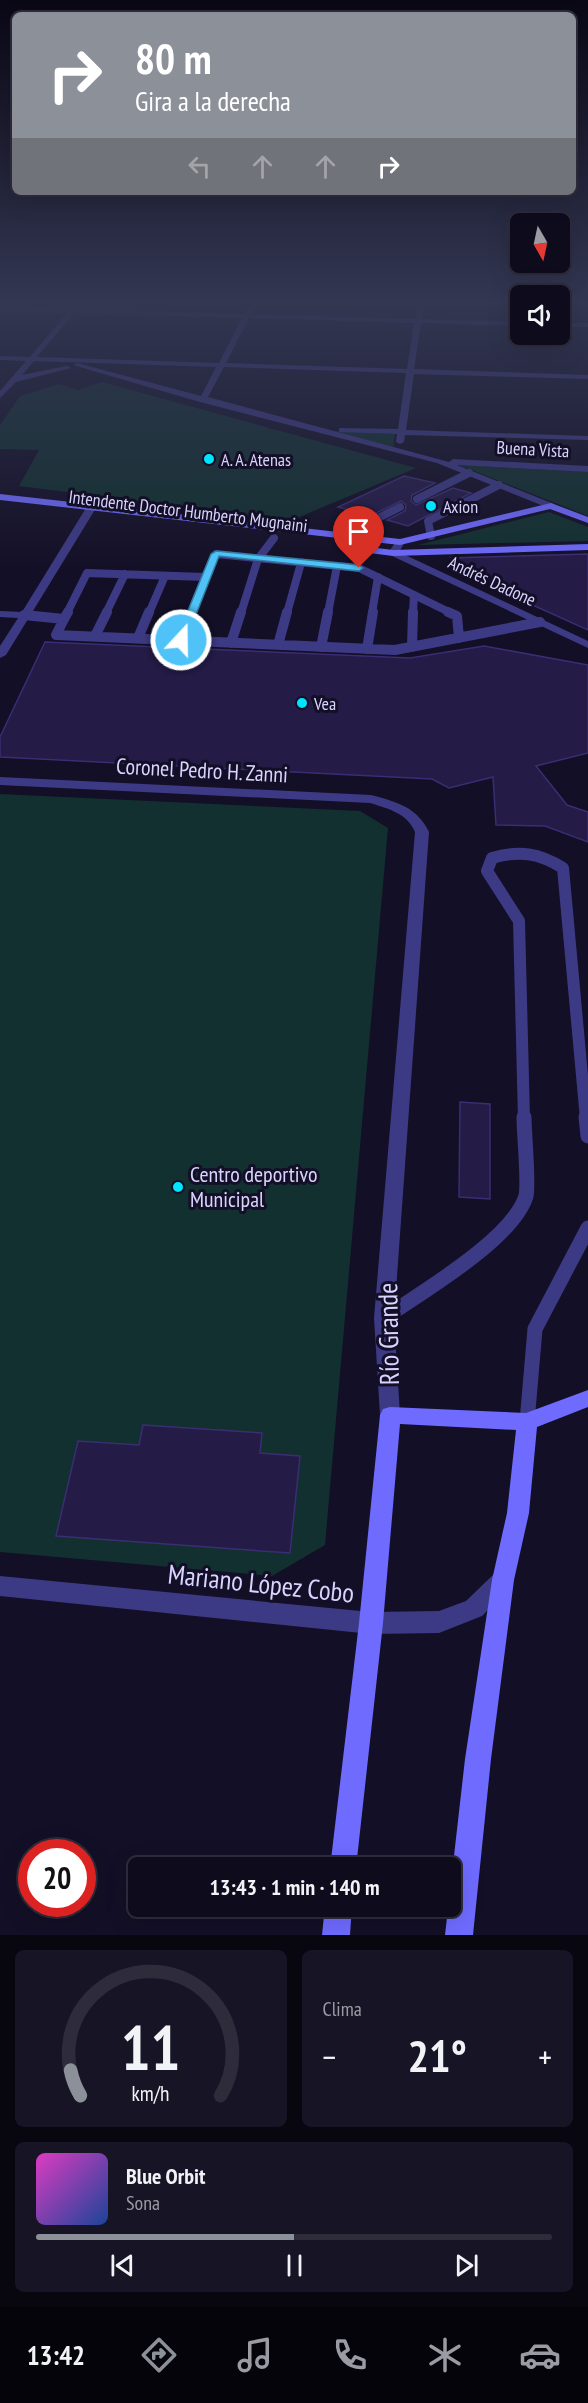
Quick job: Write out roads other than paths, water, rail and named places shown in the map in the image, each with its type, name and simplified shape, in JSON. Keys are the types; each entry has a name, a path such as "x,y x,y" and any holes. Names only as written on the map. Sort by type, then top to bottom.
{"main road":[{"name":"Intendente Doctor Humberto Mugnaini","path":"0,497 274,538 393,553 588,547"},
{"name":"Intendente Doctor Humberto Mugnaini","path":"0,506 88,511 400,542 551,506"},
{"path":"551,506 588,520"},
{"path":"390,1415 527,1422 588,1398"},
{"name":"Río Grande","path":"344,1857 390,1415"},
{"path":"459,1935 478,1759 503,1580 518,1513 527,1422"},
{"path":"336,1935 338,1917"}],"street":[{"path":"166,390 440,462 551,506"},
{"path":"203,400 208,390"},
{"path":"398,451 408,390"},
{"path":"312,429 588,438"},
{"name":"Buena Vista","path":"440,462 588,469"},
{"path":"0,655 88,511"},
{"path":"393,553 400,542"},
{"name":"Andrés Dadone","path":"393,553 588,645"},
{"path":"0,614 24,615"},
{"name":"Coronel Pedro H. Zanni","path":"0,781 371,799 400,809"},
{"name":"Río Grande","path":"390,1415 384,1318 422,832 416,819 400,809"},
{"name":"Mariano López Cobo","path":"0,1586 370,1623 439,1622 474,1609 503,1580"}],"lane":[{"path":"417,499 469,473"},
{"path":"431,536 428,521 499,485"},
{"path":"341,537 400,507"},
{"path":"231,643 258,559 274,538"},
{"path":"181,640 216,554 359,568 457,616 459,638"},
{"path":"278,645 301,563"},
{"path":"321,647 337,566"},
{"path":"205,577 87,573 56,635 395,650 540,622"},
{"path":"95,636 125,574"},
{"path":"138,638 165,576"},
{"path":"367,649 378,577"},
{"path":"412,647 414,595"},
{"path":"24,615 64,619"},
{"path":"384,1318 494,1241 514,1218 526,1195 519,921 487,871 492,858 508,852 546,856 563,868 588,1136"},
{"path":"527,1422 536,1329 588,1228"}],"place":[{"name":"A. A. Atenas","path":"209,459"},
{"name":"Axion","path":"431,506"},
{"name":"Vea","path":"302,703"},
{"name":"Centro deportivo Municipal","path":"178,1187"}]}
